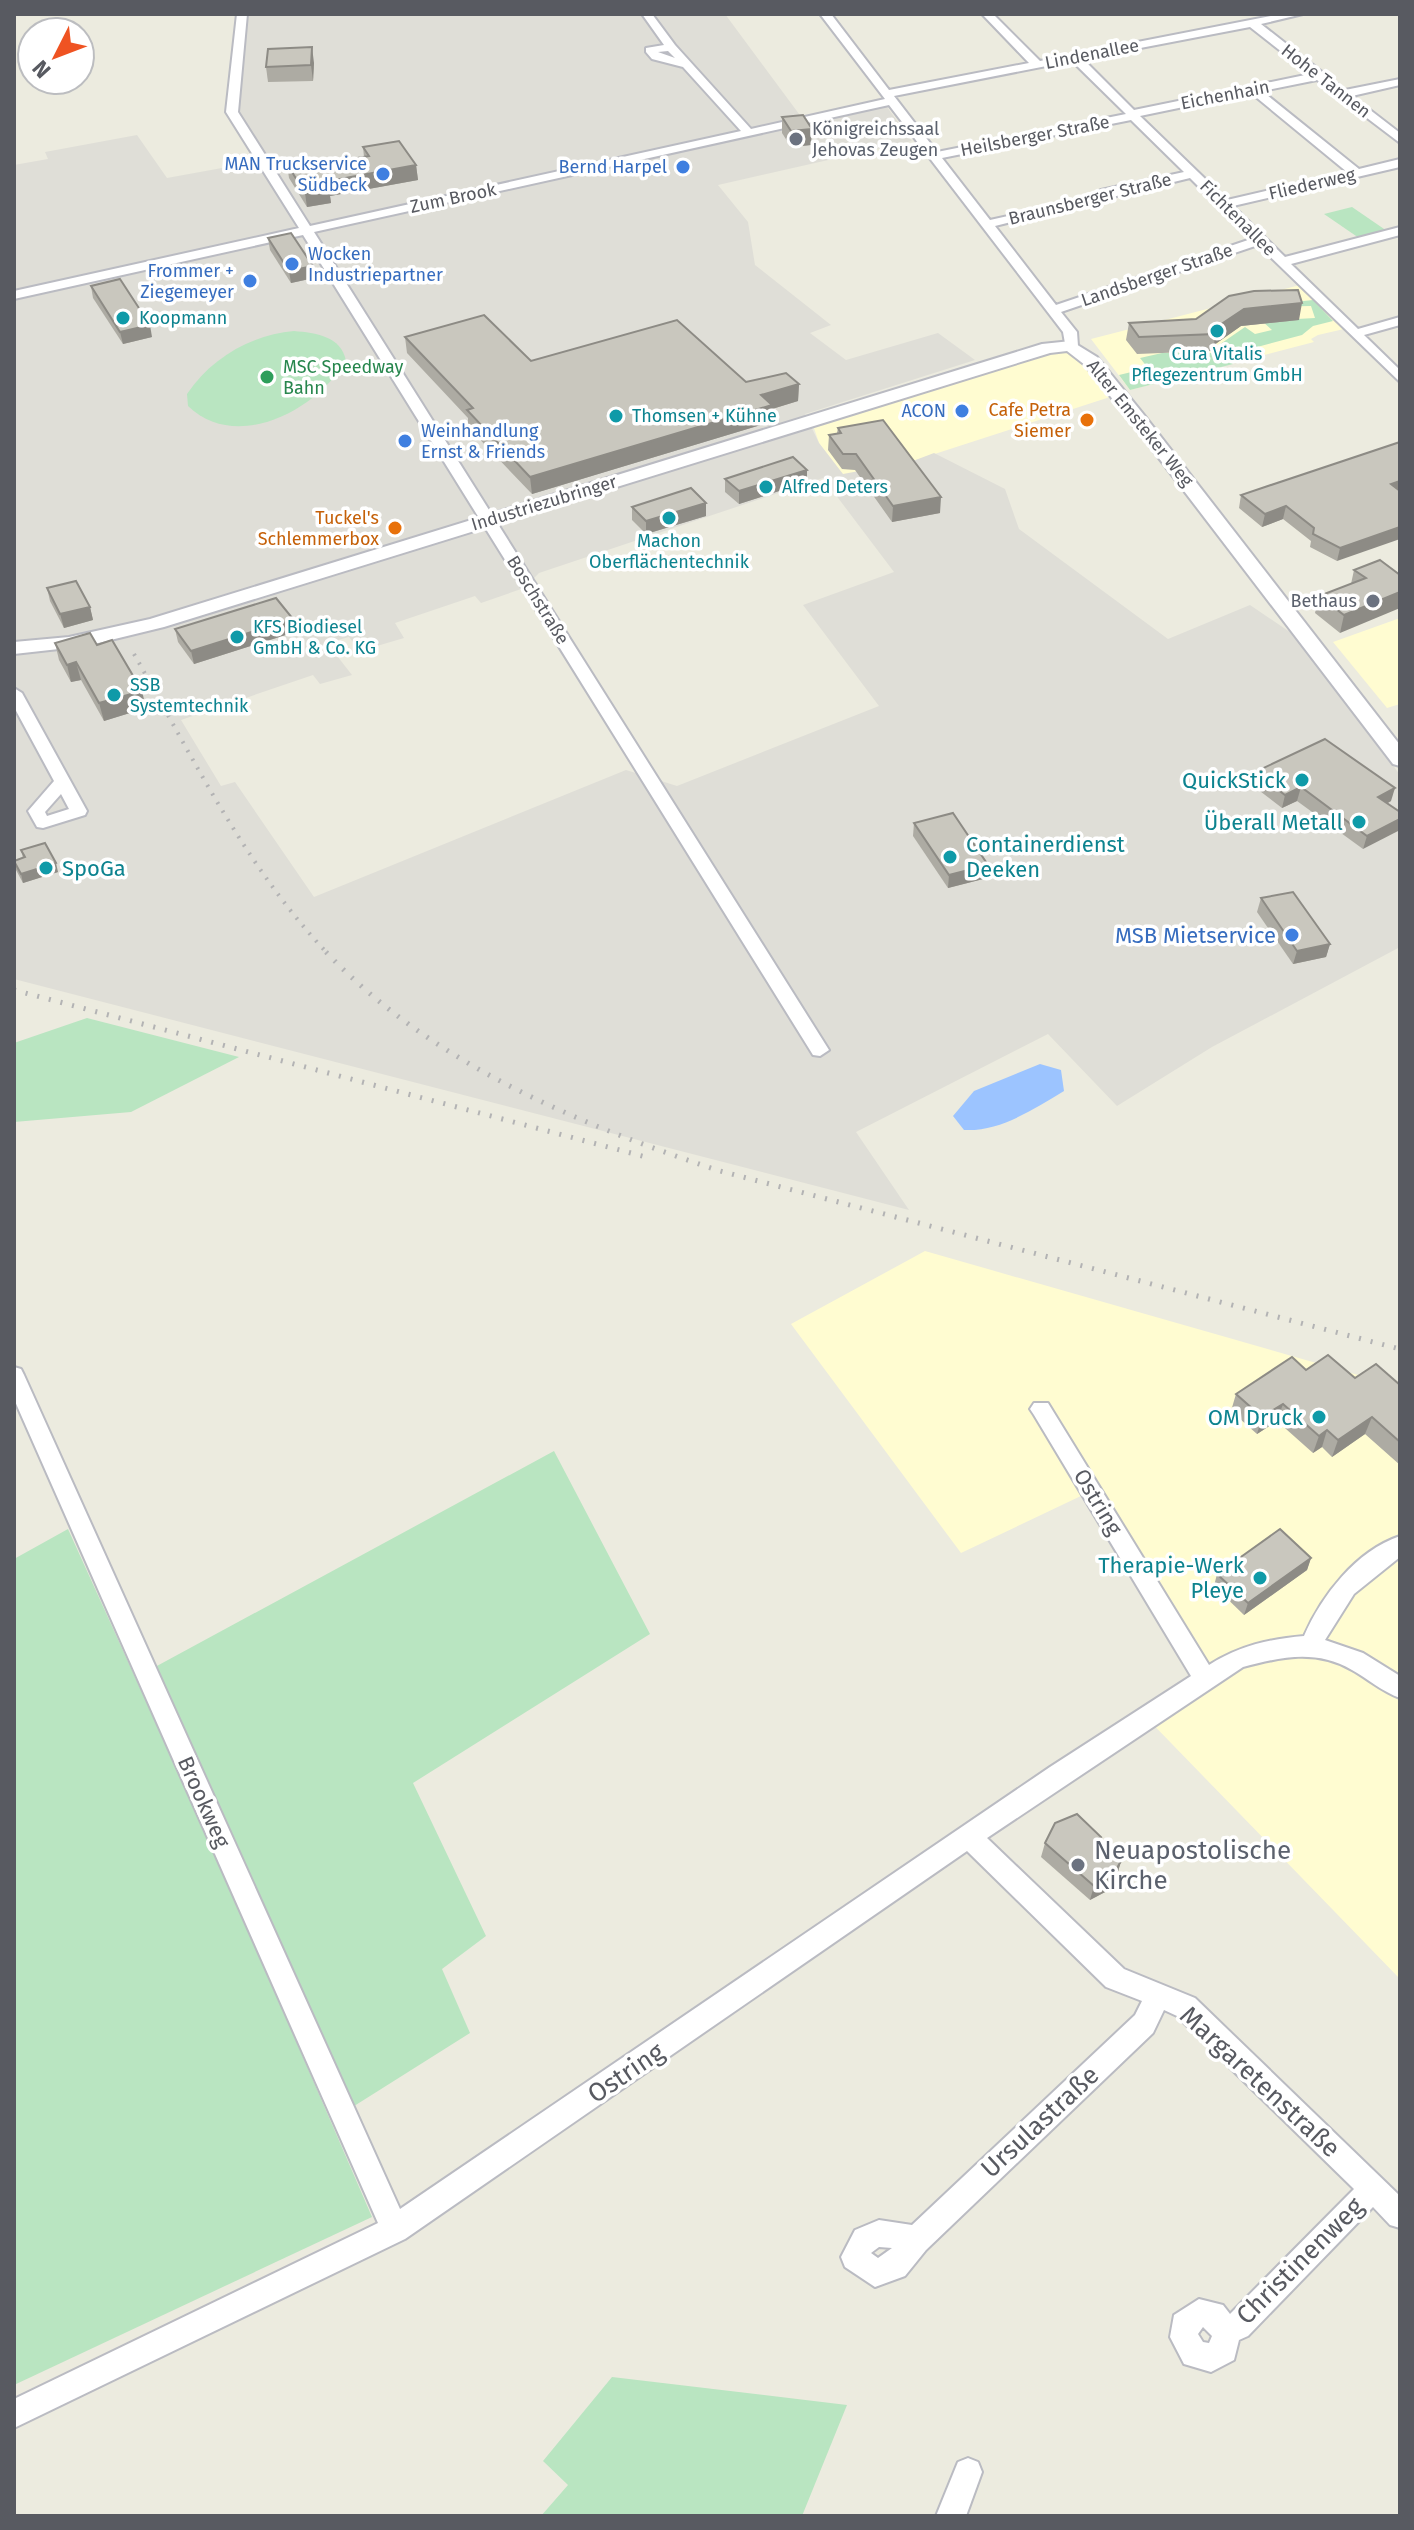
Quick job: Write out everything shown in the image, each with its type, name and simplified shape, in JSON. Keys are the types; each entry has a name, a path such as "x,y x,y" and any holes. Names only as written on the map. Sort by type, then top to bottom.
{"street":[{"path":"242,15 258,14"},
{"path":"647,14 685,64 748,132"},
{"name":"Alter Emsteker Weg","path":"825,14 1070,332 1071,346 1091,361 1138,419 1400,759"},
{"path":"987,14 1038,65"},
{"name":"Lindenallee","path":"889,98 1298,14"},
{"name":"Boschstraße","path":"242,15 232,112 820,1050"},
{"name":"Hohe Tannen","path":"1252,23 1400,139"},
{"path":"671,47 650,50 656,57 685,64"},
{"name":"Fichtenallee","path":"1075,58 1400,378"},
{"name":"Eichenhain","path":"1133,115 1318,76"},
{"path":"1343,94 1400,82"},
{"path":"1254,90 1357,174"},
{"name":"Zum Brook","path":"14,295 889,98"},
{"name":"Heilsberger Straße","path":"935,156 1133,115"},
{"name":"Fliederweg","path":"1223,205 1400,163"},
{"name":"Braunsberger Straße","path":"987,224 1194,174"},
{"path":"1282,262 1400,231"},
{"name":"Landsberger Straße","path":"1052,310 1140,284 1173,268 1260,240"},
{"path":"1355,334 1400,321"},
{"name":"Industriezubringer","path":"14,648 46,647 129,631 1048,348 1071,346"},
{"path":"14,693 63,782"},
{"name":"Brookweg","path":"14,1375 395,2229"},
{"name":"Ostring","path":"1041,1409 1205,1678"},
{"path":"1400,1545 1352,1577 1322,1617 1311,1645 1355,1660 1400,1688"},
{"name":"Ostring","path":"14,2414 395,2229 1205,1678 1237,1659 1273,1649 1311,1645"},
{"name":"Margaretenstraße","path":"969,1837 1115,1978 1157,1998 1186,2007 1400,2215"},
{"name":"Ursulastraße","path":"916,2240 1144,2024 1157,1998"},
{"name":"Christinenweg","path":"1226,2332 1238,2326 1373,2188"},
{"path":"951,2516 968,2472"}],"shaded area":[{"path":"248,14 725,14 802,118 881,99 912,141 718,185 748,222 755,265 831,325 810,333 846,360 938,333 975,360 805,414 819,443 843,474 913,461 934,453 1005,489 1019,529 1168,639 1250,605 1303,641 1400,775 1400,947 1212,1047 1117,1106 1048,1034 856,1132 909,1210 14,979 14,165 48,159 45,152 137,135 167,178 255,162 226,110 242,60","holes":["823,478 894,572 803,605 879,706 677,786 626,770 314,897 235,782 221,786 181,720 313,675 320,684 352,675 327,643 349,637 360,651 404,638 395,623 475,596 481,603 524,588 539,573"]},
{"path":"1300,285 1344,329 1318,335 1311,339 1314,342 1130,390 1091,339"},
{"path":"1052,351 1081,355 1113,396 913,461 843,475 819,443 813,425"},
{"path":"1400,618 1400,704 1387,708 1333,642"},
{"path":"925,1251 1400,1387 1400,1979 1139,1710 1189,1676 1083,1495 961,1553 791,1324"}],"green space":[{"path":"1352,207 1387,231 1359,238 1324,214"},
{"path":"1313,300 1333,321 1313,326 1302,335 1224,356 1233,364 1130,390 1119,375 1148,368 1140,358 1162,353 1217,353 1216,347 1245,327 1255,334 1272,330 1262,321 1315,318 1311,306 1251,307"},
{"name":"MSC Speedway Bahn","path":"294,331 333,341 346,361 316,395 274,420 252,425 229,426 208,420 188,406 187,394 220,359 263,337"},
{"path":"87,1018 239,1057 131,1112 14,1122 14,1043"},
{"path":"554,1451 650,1634 413,1783 486,1936 442,1969 470,2033 351,2108 155,1667"},
{"path":"68,1529 221,1867 372,2217 14,2385 14,1559"},
{"path":"612,2377 847,2405 802,2516 541,2516 568,2485 543,2461"}],"water":[{"path":"1040,1064 1061,1070 1064,1091 1016,1118 991,1127 964,1130 953,1116 974,1091"}],"building":[{"path":"312,47 311,65 266,67 268,49"},
{"path":"803,115 812,129 791,131 782,117"},
{"path":"399,141 416,165 324,182 329,188 305,193 287,164 314,159 318,165 369,156 363,147"},
{"path":"291,233 313,266 289,271 268,238"},
{"name":"Koopmann","path":"120,279 150,325 120,332 91,286"},
{"path":"1298,290 1302,303 1244,309 1214,329 1215,334 1139,337 1129,323 1196,319 1229,296 1254,291"},
{"name":"Thomsen + Kühne","path":"484,315 531,361 677,320 746,382 786,373 799,384 761,395 772,405 530,477 467,410 473,408 405,337"},
{"path":"883,420 941,497 893,506 856,454 843,454 829,435 841,433 838,428"},
{"path":"1400,442 1400,481 1391,484 1400,491 1400,527 1340,548 1313,534 1314,528 1286,506 1265,514 1241,495"},
{"path":"793,457 807,470 739,491 725,479"},
{"path":"691,488 706,503 646,521 632,507"},
{"path":"1380,560 1400,575 1400,592 1344,615 1319,596 1366,578 1354,570"},
{"path":"76,581 90,607 60,614 47,588"},
{"path":"276,598 293,619 191,651 175,629"},
{"name":"SSB Systemtechnik","path":"90,633 97,645 112,640 142,691 99,703 76,662 67,665 55,643"},
{"path":"1325,739 1395,788 1378,797 1400,812 1400,819 1367,836 1301,787 1285,795 1255,772"},
{"path":"953,813 988,865 949,875 914,823"},
{"path":"45,843 56,863 21,874 14,861 25,857 21,850"},
{"path":"1293,892 1330,944 1297,951 1261,898"},
{"name":"OM Druck","path":"1328,1355 1355,1378 1376,1364 1400,1385 1400,1442 1372,1417 1338,1440 1327,1430 1319,1436 1283,1404 1262,1417 1236,1394 1292,1357 1306,1370"},
{"name":"Therapie-Werk Pleye","path":"1280,1529 1311,1558 1248,1603 1217,1574"},
{"name":"Neuapostolische Kirche","path":"1077,1814 1121,1861 1112,1877 1094,1886 1045,1843 1055,1823"}],"railway":[{"path":"134,654 246,848 298,920 327,953"},
{"path":"327,953 367,991 459,1058 560,1110 666,1153 720,1171 1400,1349"},
{"path":"14,990 646,1157"}],"place":[{"name":"Königreichssaal Jehovas Zeugen","path":"796,139"},
{"name":"Bernd Harpel","path":"683,167"},
{"name":"MAN Truckservice Südbeck","path":"383,174"},
{"name":"Wocken Industriepartner","path":"292,264"},
{"name":"Frommer + Ziegemeyer","path":"250,281"},
{"name":"Koopmann","path":"123,318"},
{"name":"Cura Vitalis Pflegezentrum GmbH","path":"1217,331"},
{"name":"MSC Speedway Bahn","path":"267,377"},
{"name":"ACON","path":"962,411"},
{"name":"Thomsen + Kühne","path":"616,416"},
{"name":"Cafe Petra Siemer","path":"1087,420"},
{"name":"Weinhandlung Ernst & Friends","path":"405,441"},
{"name":"Alfred Deters","path":"766,487"},
{"name":"Machon Oberflächentechnik","path":"669,518"},
{"name":"Tuckel's Schlemmerbox","path":"395,528"},
{"name":"Bethaus","path":"1373,601"},
{"name":"KFS Biodiesel GmbH & Co. KG","path":"237,637"},
{"name":"SSB Systemtechnik","path":"114,695"},
{"name":"QuickStick","path":"1302,780"},
{"name":"Überall Metall","path":"1359,822"},
{"name":"Containerdienst Deeken","path":"950,857"},
{"name":"SpoGa","path":"46,868"},
{"name":"MSB Mietservice","path":"1292,935"},
{"name":"OM Druck","path":"1319,1417"},
{"name":"Therapie-Werk Pleye","path":"1260,1578"},
{"name":"Neuapostolische Kirche","path":"1078,1865"}]}
